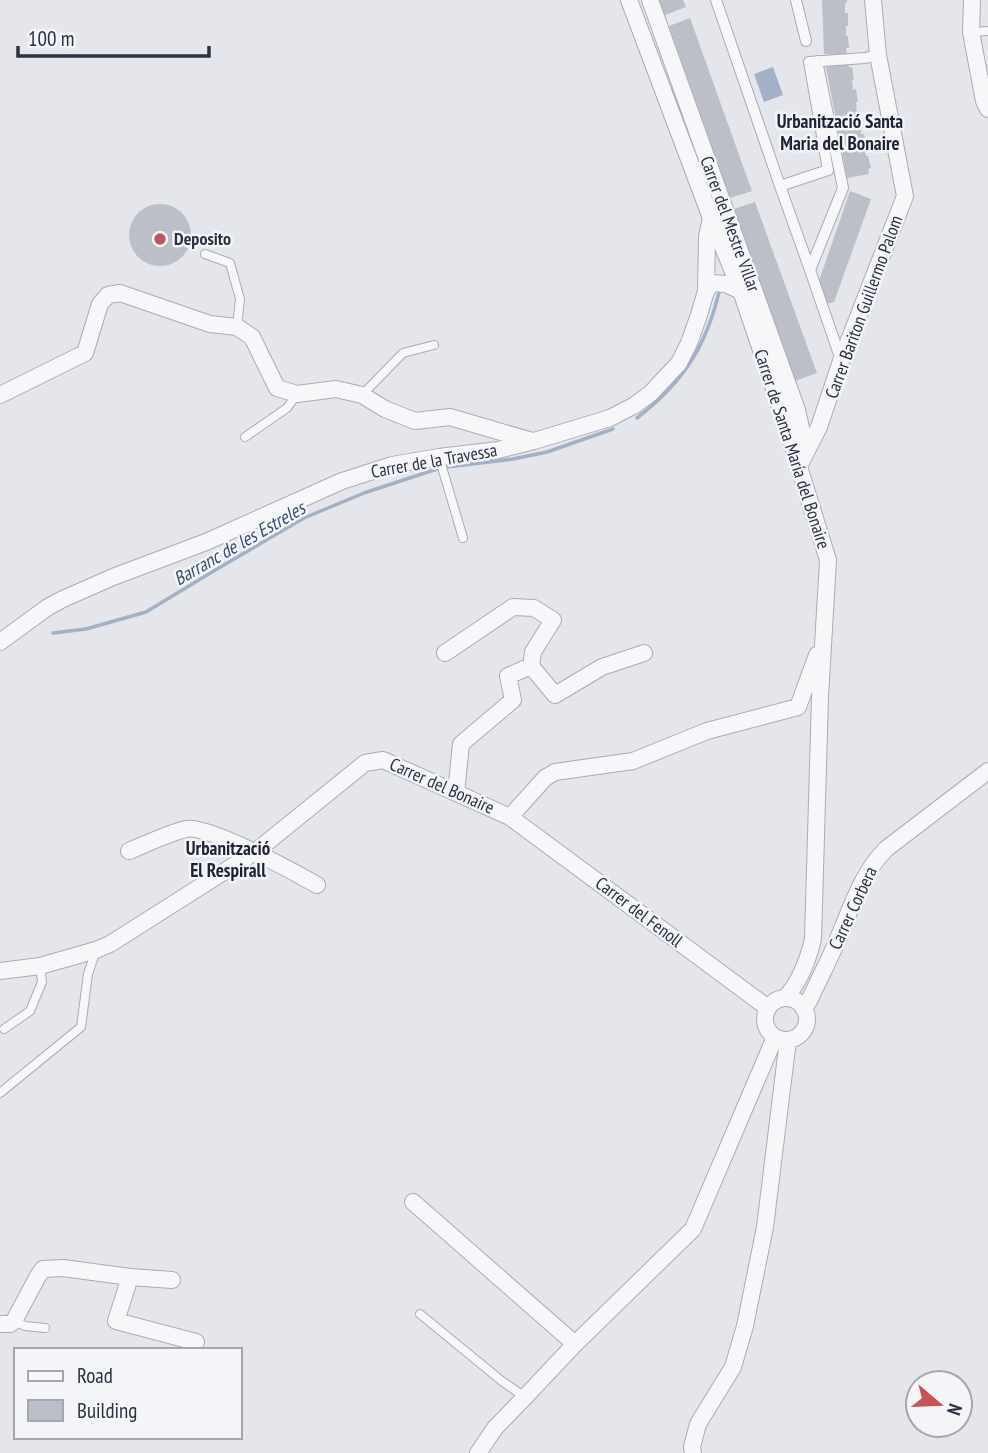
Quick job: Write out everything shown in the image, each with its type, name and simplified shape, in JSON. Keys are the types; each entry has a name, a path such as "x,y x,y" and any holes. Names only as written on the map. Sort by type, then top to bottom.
{"street":[{"name":"Carrer de Santa María del Bonaire","path":"629,0 712,218 790,411 799,466 828,560 813,939 793,989 785,998"},
{"name":"Carrer del Mestre Villar","path":"650,0 790,411 806,450"},
{"path":"716,0 841,362"},
{"path":"796,0 806,41"},
{"name":"Carrer Bariton Guillermo Palom","path":"799,466 827,407 841,362 905,196 878,55 873,0"},
{"path":"972,0 971,32 984,101 988,109"},
{"path":"780,187 828,170 809,62 878,55"},
{"path":"810,270 843,188 817,61"},
{"name":"Carrer de la Travessa","path":"709,287 707,237 712,218"},
{"name":"Carrer de la Travessa","path":"0,642 48,607 113,577 206,542 342,481 392,465 498,450 534,441 610,418 635,405 651,393 679,363 709,287 728,258"},
{"path":"707,265 728,258"},
{"path":"709,287 726,284 741,291"},
{"path":"0,395 85,353 100,304 108,295 120,293 210,324 237,327 252,337 277,388 298,394 337,389 362,396 415,421 450,417 534,441"},
{"name":"Carrer Bariton Guillermo Palom","path":"790,411 827,407"},
{"path":"445,653 513,607 534,608 553,620 533,652 531,666 555,695 602,667 644,653"},
{"name":"Carrer del Bonaire","path":"0,971 40,966 96,950 121,937 255,852 365,763 383,760 510,817 545,778 555,772 634,761 707,730 798,707 825,634"},
{"path":"456,793 461,744 513,701 508,676 531,666"},
{"name":"Carrer Corbera","path":"803,1008 809,1001 872,864 887,849 988,771"},
{"name":"Carrer del Fenoll","path":"510,817 768,1008"},
{"path":"129,850 189,828 204,831 255,852 317,885"},
{"path":"785,998 792,999 803,1008 805,1027 797,1037 781,1038 766,1027 768,1008 773,1003 785,998"},
{"path":"478,1453 495,1428 525,1396 693,1229 781,1038"},
{"path":"693,1453 698,1424 733,1367 745,1326 765,1227 781,1038"},
{"path":"413,1202 575,1344"},
{"path":"7,1323 43,1269 63,1268 172,1280"},
{"path":"130,1277 116,1321 196,1342"}],"lane":[{"path":"971,32 988,31"},
{"path":"205,254 230,263 240,299 237,327"},
{"path":"362,396 403,353 434,345"},
{"path":"244,437 287,408 298,394"},
{"path":"439,457 463,538"},
{"path":"0,1093 81,1027 88,974 96,950"},
{"path":"4,1029 30,1011 42,982 40,966"},
{"path":"420,1314 503,1382 525,1396"},
{"path":"7,1323 45,1328"}],"water":[{"path":"773,67 783,95 764,102 754,74"}],"building":[{"path":"659,0 683,0 686,7 665,15"},
{"path":"822,0 847,0 847,54 824,54"},
{"path":"690,18 752,191 730,198 669,26"},
{"path":"848,63 849,67 852,67 853,90 856,89 857,112 860,111 862,124 861,134 864,134 866,156 871,168 868,169 869,174 847,178 826,67"},
{"path":"850,191 871,199 834,302 826,304 819,281"},
{"path":"755,202 817,373 795,381 734,209"},
{"name":"Deposito","path":"160,204 182,213 191,235 182,257 160,266 138,257 129,235 138,213"}],"waterway":[{"name":"Barranc de les Estreles","path":"637,418 668,391 691,361 708,327 720,288"},
{"name":"Barranc de les Estreles","path":"447,467 547,452 613,429"},
{"name":"Barranc de les Estreles","path":"53,633 86,629 146,612 304,518 364,493 437,469"}],"place":[{"name":"Deposito","path":"160,239"}],"district":[{"name":"Urbanització Santa Maria del Bonaire","path":"840,132"},
{"name":"Urbanització El Respirall","path":"228,859"}]}
